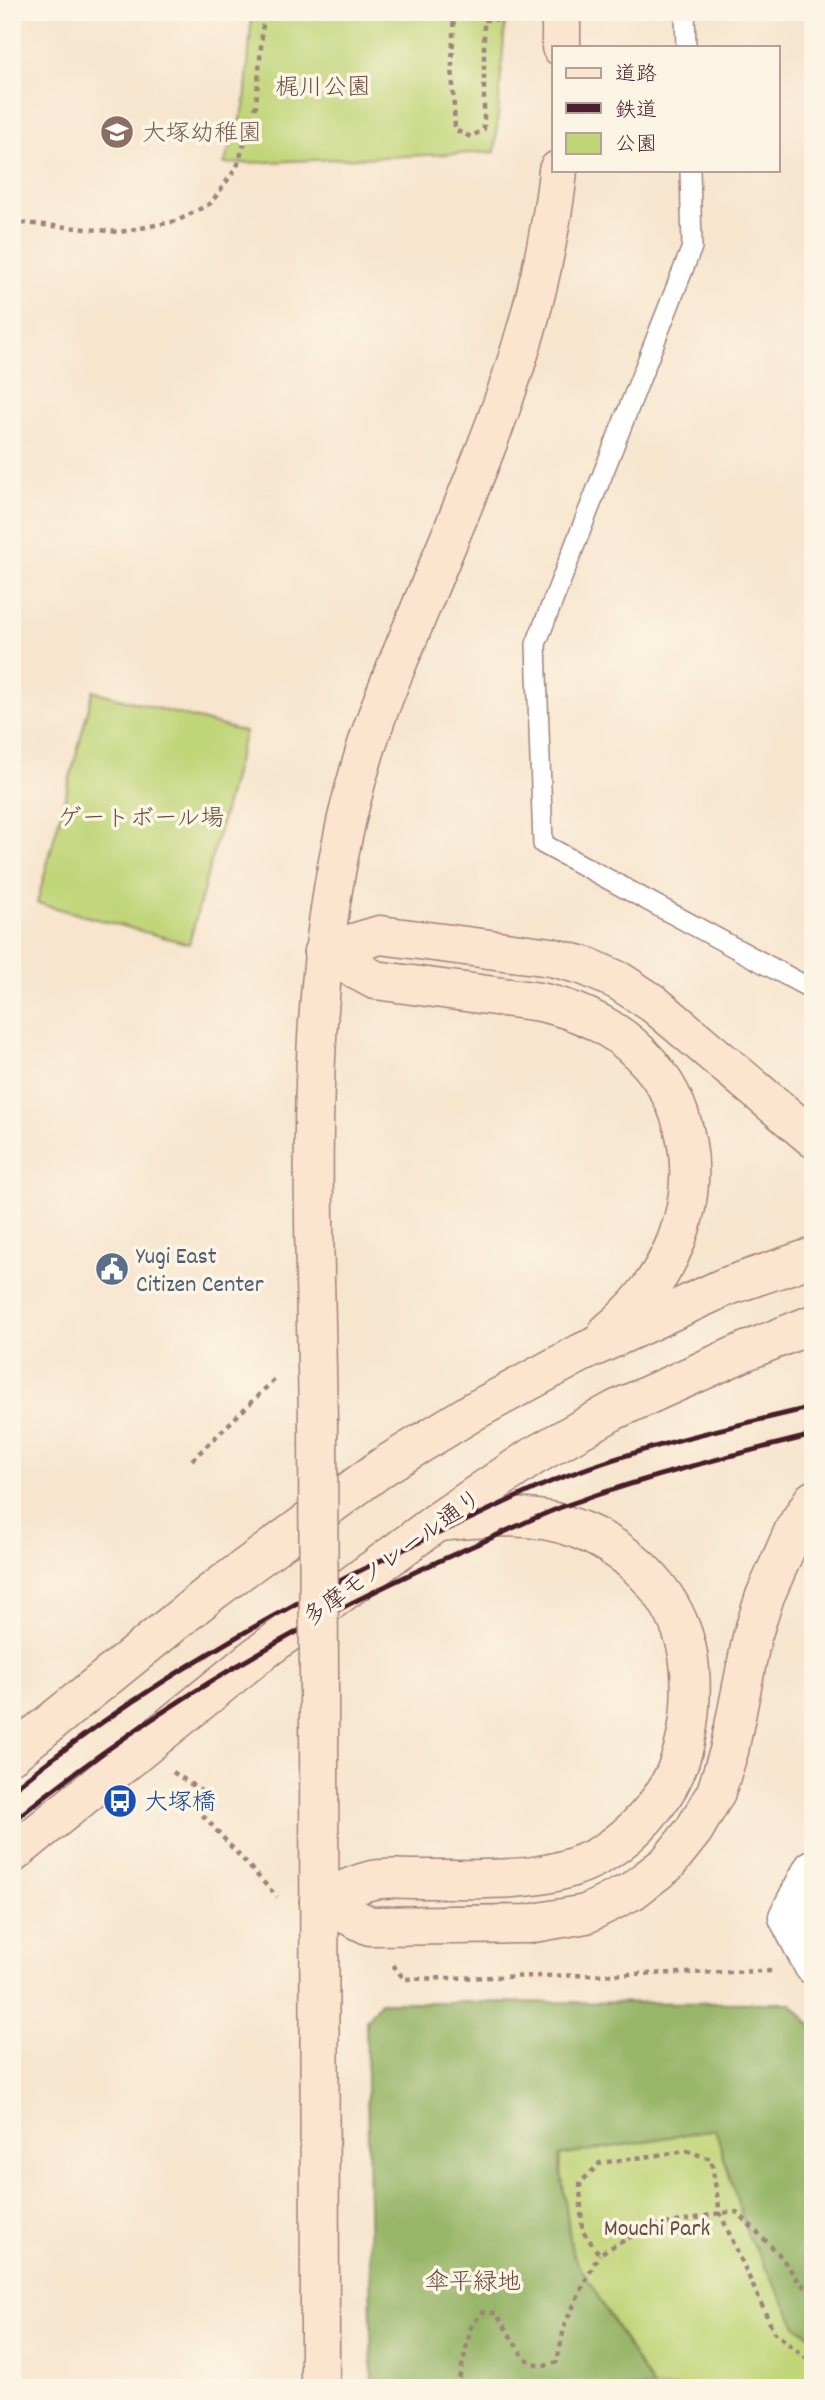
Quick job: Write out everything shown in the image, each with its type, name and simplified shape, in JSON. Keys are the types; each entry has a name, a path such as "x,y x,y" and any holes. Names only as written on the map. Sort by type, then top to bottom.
{"main road":[{"path":"561,12 561,46"},
{"path":"320,2388 319,1679 314,1084 323,952 333,882 366,747 524,343 545,252 558,172"},
{"path":"323,952 380,935 551,957 585,966 619,981 654,1004 813,1138"},
{"path":"323,952 375,980 567,1007 600,1021 635,1045 663,1082 680,1115 688,1149 690,1185 682,1222 674,1248 643,1298 617,1325 581,1353"},
{"path":"12,1754 212,1591 384,1466 474,1411 581,1353 726,1287 813,1257"},
{"name":"多摩モノレール通り","path":"12,1854 255,1657 437,1522 531,1457 615,1410 746,1350 813,1324"},
{"path":"746,1350 813,1336"},
{"path":"319,1901 370,1926 528,1924 586,1914 632,1891 667,1864 694,1830 716,1792 729,1751 752,1637 765,1596 794,1530 813,1500"},
{"path":"319,1901 370,1880 527,1877 574,1867 607,1851 632,1831 657,1802 674,1775 685,1740 690,1705 689,1667 682,1630 665,1598 643,1569 612,1546 577,1528 535,1518 479,1517 437,1522"}],"street":[{"path":"799,1968 788,1917 813,1869"}],"lane":[{"path":"685,12 686,46"},
{"path":"690,172 692,247 536,644 543,844 813,990"}],"path":[{"path":"12,222 120,232 177,221 211,203 237,167 256,105 264,12"},
{"path":"454,12 452,64 455,130 471,137 484,129 484,20 512,19"},
{"path":"192,1460 275,1379"},
{"path":"172,1771 201,1791 198,1810 278,1897"},
{"path":"391,1963 404,1979 799,1968"},
{"path":"599,2254 582,2230 580,2183 600,2163 687,2151 711,2159 720,2213 774,2332 813,2364"},
{"path":"457,2388 471,2327 482,2312 496,2313 524,2358 541,2367 556,2362 565,2323 599,2254 647,2228 737,2212 778,2253 800,2283 813,2294"}],"green space":[{"name":"梶川公園","path":"252,12 506,12 495,152 224,164 245,105"},
{"name":"ゲートボール場","path":"93,691 245,732 189,944 37,903"},
{"name":"傘平緑地","path":"380,2002 791,2003 813,2027 813,2338 797,2326 748,2235 715,2129 559,2156 572,2253 653,2388 372,2388 366,2021"},
{"name":"Mouchi Park","path":"715,2129 748,2235 797,2325 813,2338 813,2388 653,2388 572,2253 559,2156"}],"railway":[{"path":"12,1790 117,1712 172,1676 285,1610 402,1550 537,1488 594,1466 687,1438 813,1407"},
{"path":"12,1822 65,1780 177,1703 234,1667 353,1602 536,1517 573,1503 662,1474 813,1435"}],"place":[{"name":"大塚幼稚園","path":"117,132"},
{"name":"Yugi East Citizen Center","path":"112,1269"},
{"name":"大塚橋","path":"120,1801"}]}
